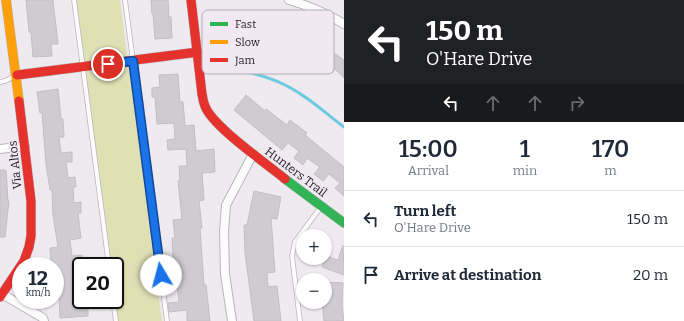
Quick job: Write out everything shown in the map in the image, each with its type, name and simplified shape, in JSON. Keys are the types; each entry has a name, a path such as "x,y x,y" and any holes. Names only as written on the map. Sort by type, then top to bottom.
{"street":[{"name":"Via Altos","path":"1,296 26,256 31,232 30,202 17,75 4,15 6,0"},
{"name":"Hunters Trail","path":"191,0 202,94 205,107 215,121 253,154 344,223"},
{"path":"289,0 311,3 321,10"},
{"path":"334,18 344,24"},
{"path":"17,75 198,52"},
{"path":"0,149 25,146"},
{"path":"232,321 226,274 224,232 226,204 253,154"},
{"path":"1,296 43,318 44,321"}],"lane":[{"path":"74,0 108,257"},
{"path":"125,0 168,321"},
{"path":"0,82 17,75"},
{"path":"300,321 292,256 295,242 321,206"},
{"path":"114,309 116,321"}],"green space":[{"path":"76,0 120,0 162,321 118,321 116,309 124,309 124,257 110,257"}],"building":[{"path":"26,0 53,0 58,44 51,44 52,56 33,57"},
{"path":"151,0 168,0 169,17 171,17 172,38 155,39"},
{"path":"334,53 344,60 344,78 335,69 334,70"},
{"path":"178,74 180,102 183,102 185,126 194,125 196,151 214,149 215,172 202,173 204,200 199,201 202,228 200,228 204,285 206,285 210,321 187,321 187,310 169,312 168,303 179,302 172,238 175,238 173,220 182,219 178,181 180,181 179,166 187,166 186,149 168,150 167,140 175,139 174,123 157,124 155,97 152,97 152,88 160,87 159,75"},
{"path":"58,89 61,119 63,119 64,137 59,137 61,153 72,152 72,162 66,162 68,178 75,177 76,187 73,187 74,203 81,202 81,213 78,213 81,238 70,240 72,256 82,255 82,257 72,257 72,309 88,309 88,316 60,318 60,309 64,309 64,257 50,257 50,248 58,247 53,215 52,190 50,190 46,164 42,112 40,113 37,92"},
{"path":"246,95 265,111 266,109 287,125 290,120 307,133 305,135 344,167 344,196 335,188 340,183 329,174 323,181 314,174 320,167 307,158 303,165 294,158 299,151 288,143 282,150 234,110"},
{"path":"0,170 6,170 9,201 5,237 0,237"},
{"path":"254,191 281,197 277,219 271,218 275,272 267,273 268,287 277,286 281,321 254,321 245,253 244,225 247,225"},
{"path":"343,245 344,275 322,267 323,265 332,265 332,258 338,260"},
{"path":"332,282 343,283 342,305 344,321 324,321 323,309 332,309"}],"waterway":[{"path":"254,74 291,88 307,98 344,127"}],"traffic: fast":[{"path":"285,179 344,223"}],"traffic: slow":[{"path":"6,0 19,101"}],"traffic: jam":[{"path":"191,0 203,102 205,106 218,124 285,179"},
{"path":"17,75 198,52"},
{"path":"0,297 24,261 31,236 31,201 19,101"}],"route":[{"path":"108,64 133,61 161,275"}]}
